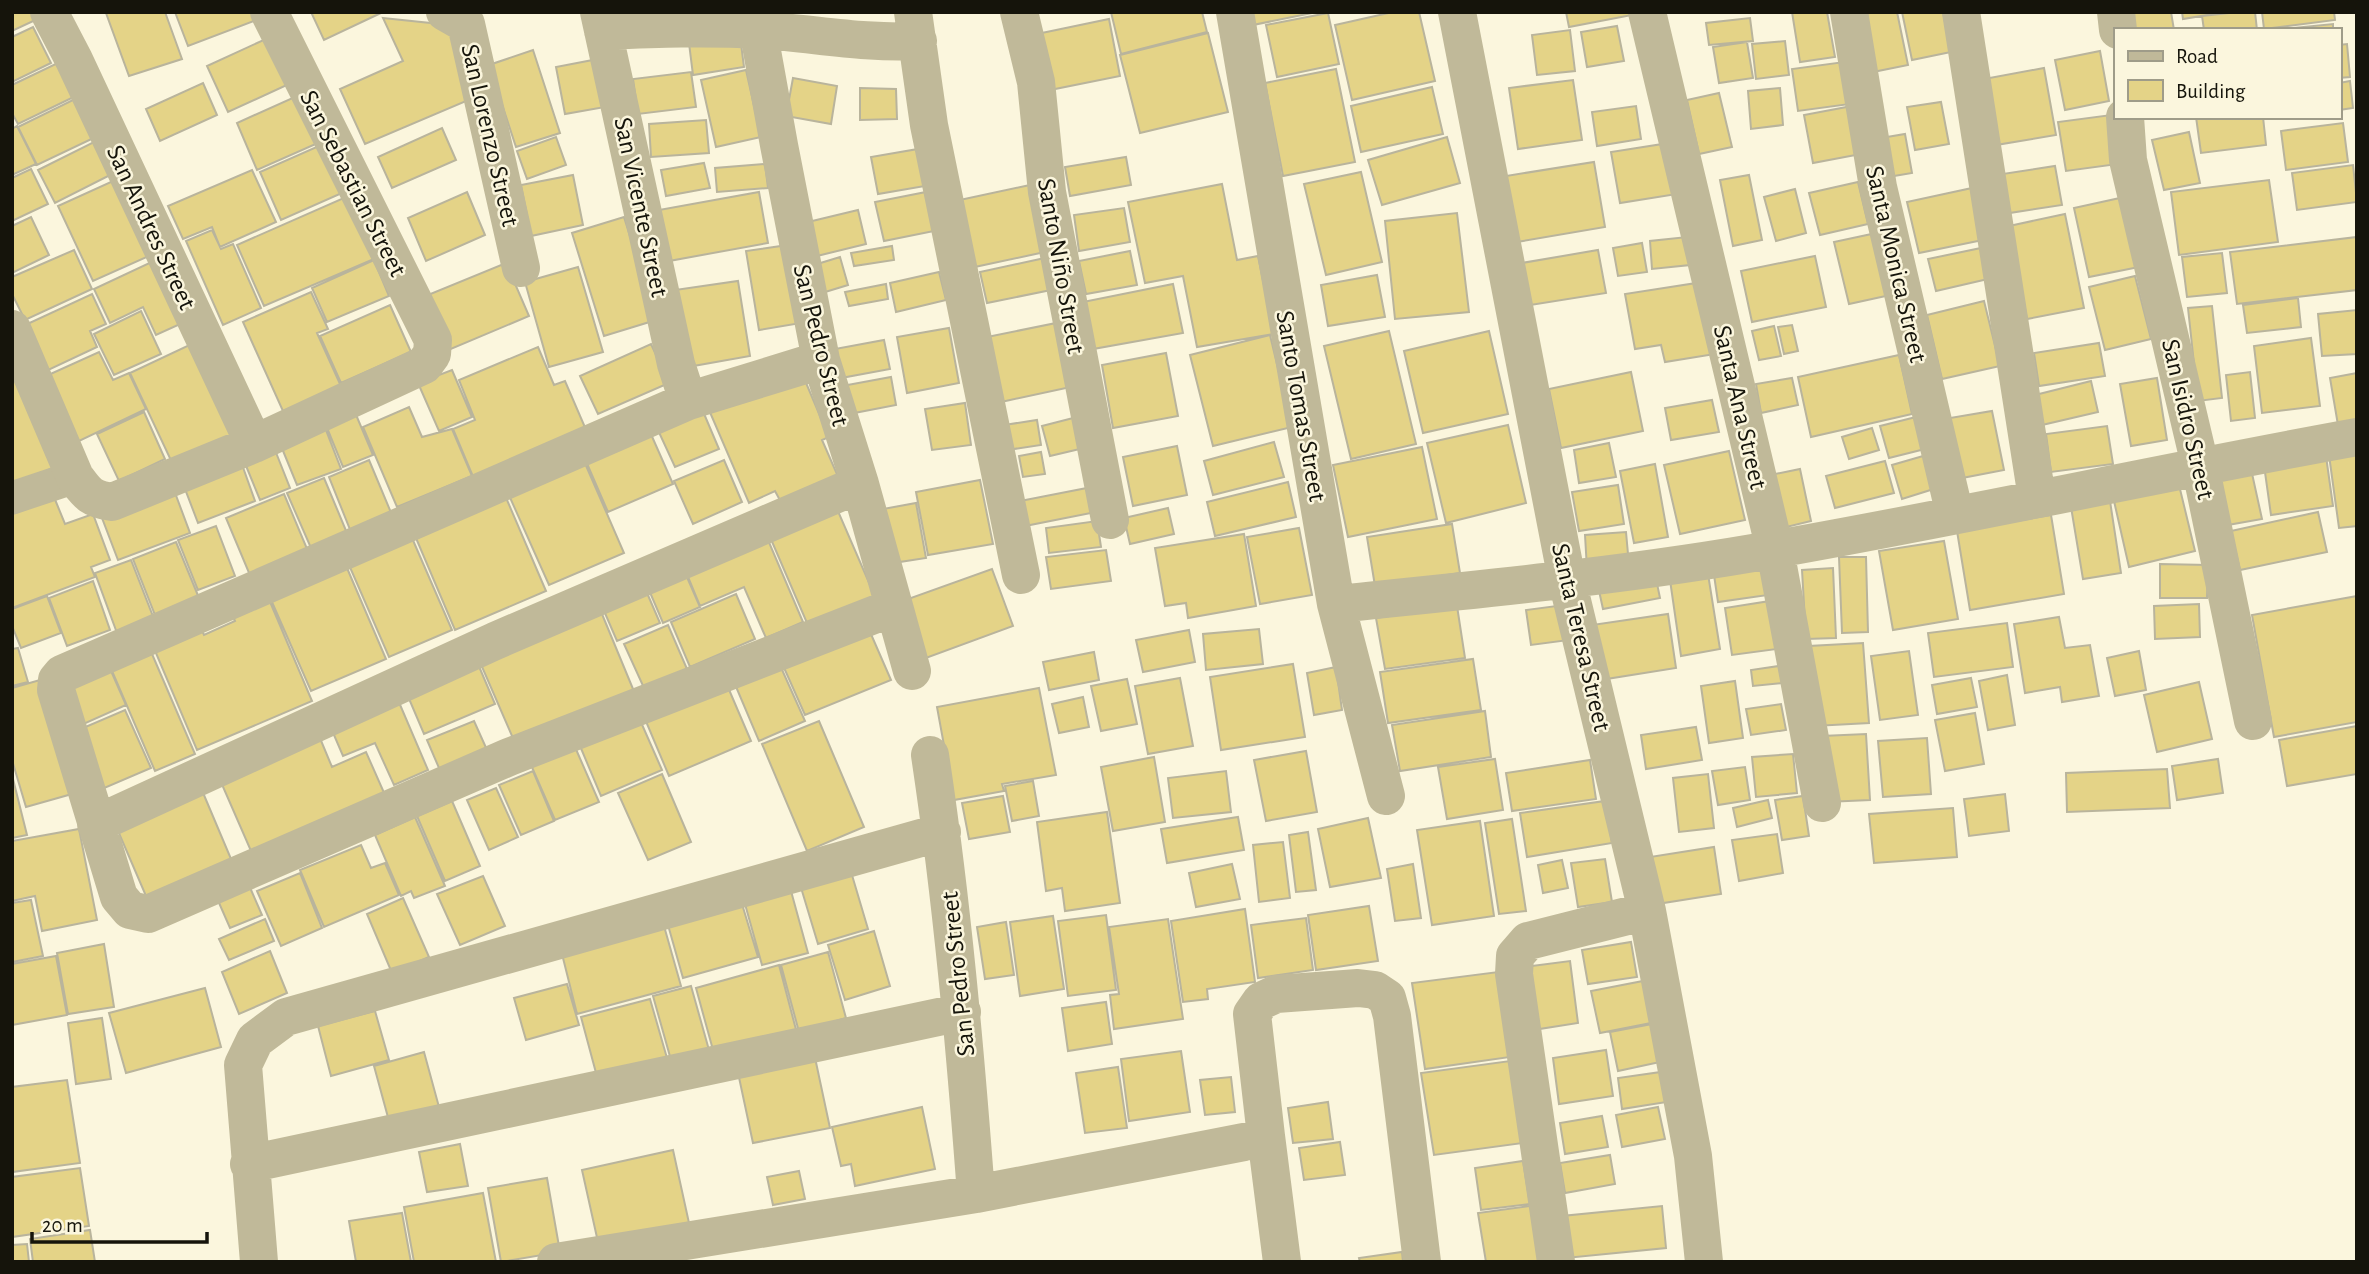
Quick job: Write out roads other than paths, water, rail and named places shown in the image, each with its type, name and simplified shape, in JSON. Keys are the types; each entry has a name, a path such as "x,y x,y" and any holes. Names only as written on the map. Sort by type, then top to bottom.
{"street":[{"name":"San Andres Street","path":"49,12 254,444"},
{"name":"San Sebastian Street","path":"254,444 424,365 432,354 433,340 269,12"},
{"name":"San Lorenzo Street","path":"445,12 466,24 521,268"},
{"name":"Santo Niño Street","path":"1019,12 1036,82 1047,192 1110,520"},
{"name":"Santo Tomas Street","path":"1235,12 1336,604 1386,796"},
{"name":"Santa Teresa Street","path":"1457,12 1567,580 1647,911 1693,1156 1704,1262"},
{"name":"Santa Ana Street","path":"1647,12 1775,550 1822,803"},
{"name":"Santa Monica Street","path":"1849,12 1878,187 1955,515"},
{"path":"1961,12 2037,498"},
{"path":"601,22 697,28 757,21 890,43 915,27 932,138 1021,575"},
{"name":"San Pedro Street","path":"757,21 821,360 860,484 912,671"},
{"name":"San Vicente Street","path":"601,22 676,364 688,401"},
{"name":"San Isidro Street","path":"2125,119 2128,160 2200,465 2253,721"},
{"path":"12,329 75,477 89,495 99,500 112,502 254,444"},
{"path":"821,360 688,401 62,674 57,680 56,690 119,897 130,910 148,914 509,757 894,607"},
{"path":"1336,604 1567,580 1775,550 2200,465 2357,437"},
{"path":"96,824 495,641 860,484"},
{"name":"San Pedro Street","path":"930,755 942,831 962,1012 976,1194"},
{"path":"259,1262 243,1065 255,1040 286,1017 942,831"},
{"path":"1556,1262 1514,974 1515,956 1528,940 1647,911"},
{"path":"1282,1262 1252,1014 1261,1001 1276,994 1358,988 1375,990 1387,998 1392,1016 1422,1262"},
{"path":"249,1164 962,1012"},
{"path":"556,1262 976,1194 1266,1136"}],"lane":[{"path":"12,498 75,477"}]}
